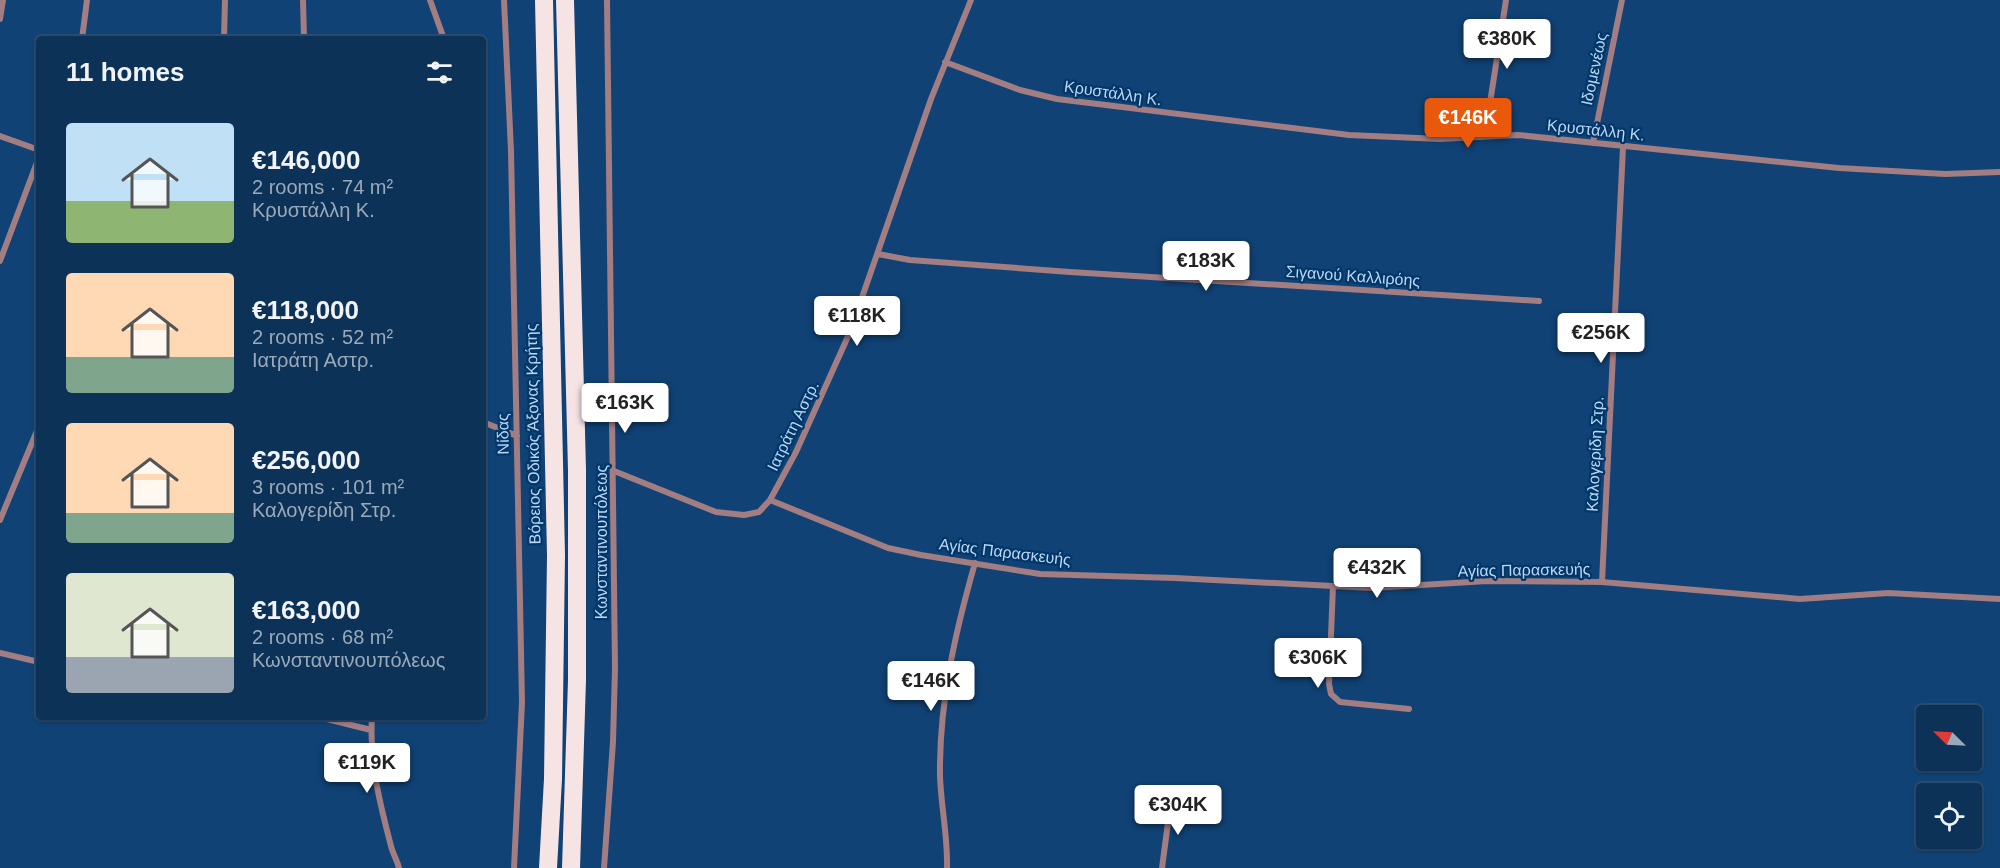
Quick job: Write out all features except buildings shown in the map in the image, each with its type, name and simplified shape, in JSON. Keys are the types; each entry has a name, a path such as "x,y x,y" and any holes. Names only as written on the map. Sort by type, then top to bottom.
{"highway":[{"name":"Βόρειος Οδικός Άξονας Κρήτης","path":"544,0 555,555 553,779 548,868"},
{"path":"565,0 577,470 578,680 571,868"}],"street":[{"path":"0,19 3,0"},
{"path":"82,36 87,0"},
{"path":"224,36 225,0"},
{"path":"303,0 304,36"},
{"path":"430,0 443,36"},
{"name":"Νίδας","path":"504,0 511,151 522,702 514,868"},
{"name":"Κωνσταντινουπόλεως","path":"604,868 613,742 615,668 607,0"},
{"name":"Ιατράτη Αστρ.","path":"614,471 728,515 744,516 759,512 770,500 836,368 945,62 971,0"},
{"path":"1485,135 1506,0"},
{"name":"Ιδομενέως","path":"1593,143 1622,0"},
{"name":"Κρυστάλλη Κ.","path":"945,62 1020,90 1088,104 1348,135 1440,139 1518,135 1871,170 1945,174 2000,172"},
{"path":"0,136 36,149"},
{"name":"Καλογερίδη Στρ.","path":"1602,582 1623,147"},
{"path":"0,261 36,165"},
{"name":"Σιγανού Καλλιρόης","path":"878,254 910,260 1059,271 1539,301"},
{"path":"486,423 517,436"},
{"path":"0,520 36,433"},
{"name":"Αγίας Παρασκευής","path":"770,500 888,548 1040,574 1372,588 1487,581 1602,582 1800,599 1888,593 2000,599"},
{"path":"947,868 940,776 942,729 953,645 975,562"},
{"path":"1334,586 1329,684 1331,694 1340,702 1409,709"},
{"path":"0,652 36,661"},
{"path":"331,720 371,730"},
{"path":"372,720 375,774 392,850 399,868"},
{"path":"1162,868 1171,800"}]}
